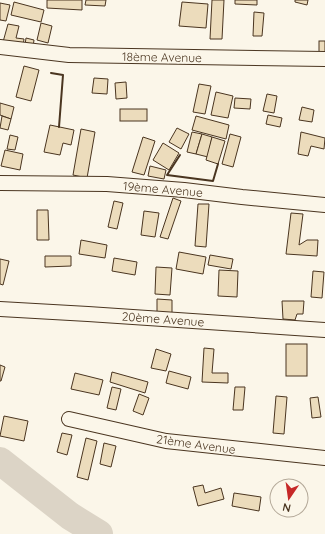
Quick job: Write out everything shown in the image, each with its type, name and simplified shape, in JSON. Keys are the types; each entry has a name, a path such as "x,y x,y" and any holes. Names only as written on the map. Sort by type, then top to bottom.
{"street":[{"name":"18ème Avenue","path":"0,47 69,55 325,59"},
{"name":"19ème Avenue","path":"0,183 107,184 184,190 325,205"},
{"name":"20ème Avenue","path":"0,309 325,330"},
{"name":"21ème Avenue","path":"70,419 166,441 325,458"}],"building":[{"path":"47,0 82,0 82,10 47,8"},
{"path":"86,0 106,0 105,6 85,5"},
{"path":"212,0 224,0 222,39 210,39"},
{"path":"235,0 257,0 257,5 235,4"},
{"path":"295,0 308,0 307,5 295,2"},
{"path":"14,2 44,10 41,22 11,15"},
{"path":"182,2 208,4 206,28 179,26"},
{"path":"0,3 10,5 6,21 0,20"},
{"path":"254,12 264,13 262,36 253,36"},
{"path":"41,23 52,26 48,43 37,40"},
{"path":"8,24 19,26 16,38 24,39 23,46 3,42"},
{"path":"26,38 34,40 33,47 25,45"},
{"path":"319,41 325,41 325,53 319,53"},
{"path":"24,66 39,70 31,101 16,97"},
{"path":"94,78 108,79 107,94 92,93"},
{"path":"126,82 127,98 116,99 115,83"},
{"path":"199,84 211,86 205,114 193,112"},
{"path":"216,92 233,96 228,118 211,115"},
{"path":"267,94 277,96 274,113 263,111"},
{"path":"235,98 251,99 250,109 234,108"},
{"path":"0,103 14,107 11,119 0,115"},
{"path":"302,107 314,110 312,122 299,120"},
{"path":"120,109 147,109 147,121 120,121"},
{"path":"268,115 282,118 280,127 266,124"},
{"path":"2,116 11,119 8,130 0,128"},
{"path":"196,116 229,125 226,139 192,130"},
{"path":"50,125 74,130 71,145 63,143 60,155 44,152"},
{"path":"177,128 189,134 181,149 169,142"},
{"path":"81,129 95,132 87,178 73,175"},
{"path":"192,132 202,134 196,154 187,152"},
{"path":"301,132 325,138 324,149 311,146 308,156 298,154"},
{"path":"202,134 212,137 208,157 196,154"},
{"path":"230,134 241,137 233,167 222,164"},
{"path":"10,135 18,137 15,150 7,149"},
{"path":"143,137 155,141 144,175 132,172"},
{"path":"212,137 225,141 218,164 206,160"},
{"path":"163,143 179,153 169,170 153,160"},
{"path":"5,150 23,154 20,170 1,166"},
{"path":"150,166 166,170 164,179 148,176"},
{"path":"173,198 181,201 168,239 160,237"},
{"path":"114,201 123,203 117,229 108,227"},
{"path":"198,204 209,204 206,247 195,246"},
{"path":"37,210 48,210 49,240 37,240"},
{"path":"144,211 159,213 155,237 141,235"},
{"path":"291,213 303,214 299,245 307,240 318,240 317,256 286,254"},
{"path":"81,240 107,245 105,258 79,254"},
{"path":"179,252 206,257 203,274 176,269"},
{"path":"210,255 233,259 231,269 208,265"},
{"path":"45,256 71,256 71,266 45,267"},
{"path":"114,258 137,262 135,275 112,271"},
{"path":"0,259 9,261 3,285 0,284"},
{"path":"156,267 172,268 170,295 155,294"},
{"path":"219,270 238,271 237,297 218,296"},
{"path":"313,271 324,272 322,298 311,297"},
{"path":"157,299 172,300 172,313 157,313"},
{"path":"282,301 304,301 303,314 297,314 295,320 283,319"},
{"path":"286,344 307,344 307,376 286,376"},
{"path":"204,348 214,349 212,373 228,373 228,383 202,382"},
{"path":"156,349 171,354 166,371 151,368"},
{"path":"0,365 5,367 1,381 0,381"},
{"path":"169,371 191,377 188,389 166,383"},
{"path":"112,372 148,382 145,393 110,382"},
{"path":"75,373 103,380 99,395 71,389"},
{"path":"112,387 121,389 116,410 107,408"},
{"path":"235,387 245,387 243,410 233,410"},
{"path":"139,394 149,398 143,415 133,411"},
{"path":"276,396 287,397 284,434 273,433"},
{"path":"318,397 321,417 312,418 310,398"},
{"path":"4,416 28,421 24,441 0,436"},
{"path":"62,433 72,435 67,455 57,452"},
{"path":"86,438 97,441 88,480 77,477"},
{"path":"104,443 116,446 111,467 100,464"},
{"path":"203,485 205,493 221,488 224,499 198,506 193,487"},
{"path":"234,493 261,497 259,511 232,506"}],"waterway":[{"path":"0,461 70,516 99,534"}],"wall":[{"path":"51,73 63,75 59,127"},
{"path":"180,155 167,175 213,181 218,164"}]}
